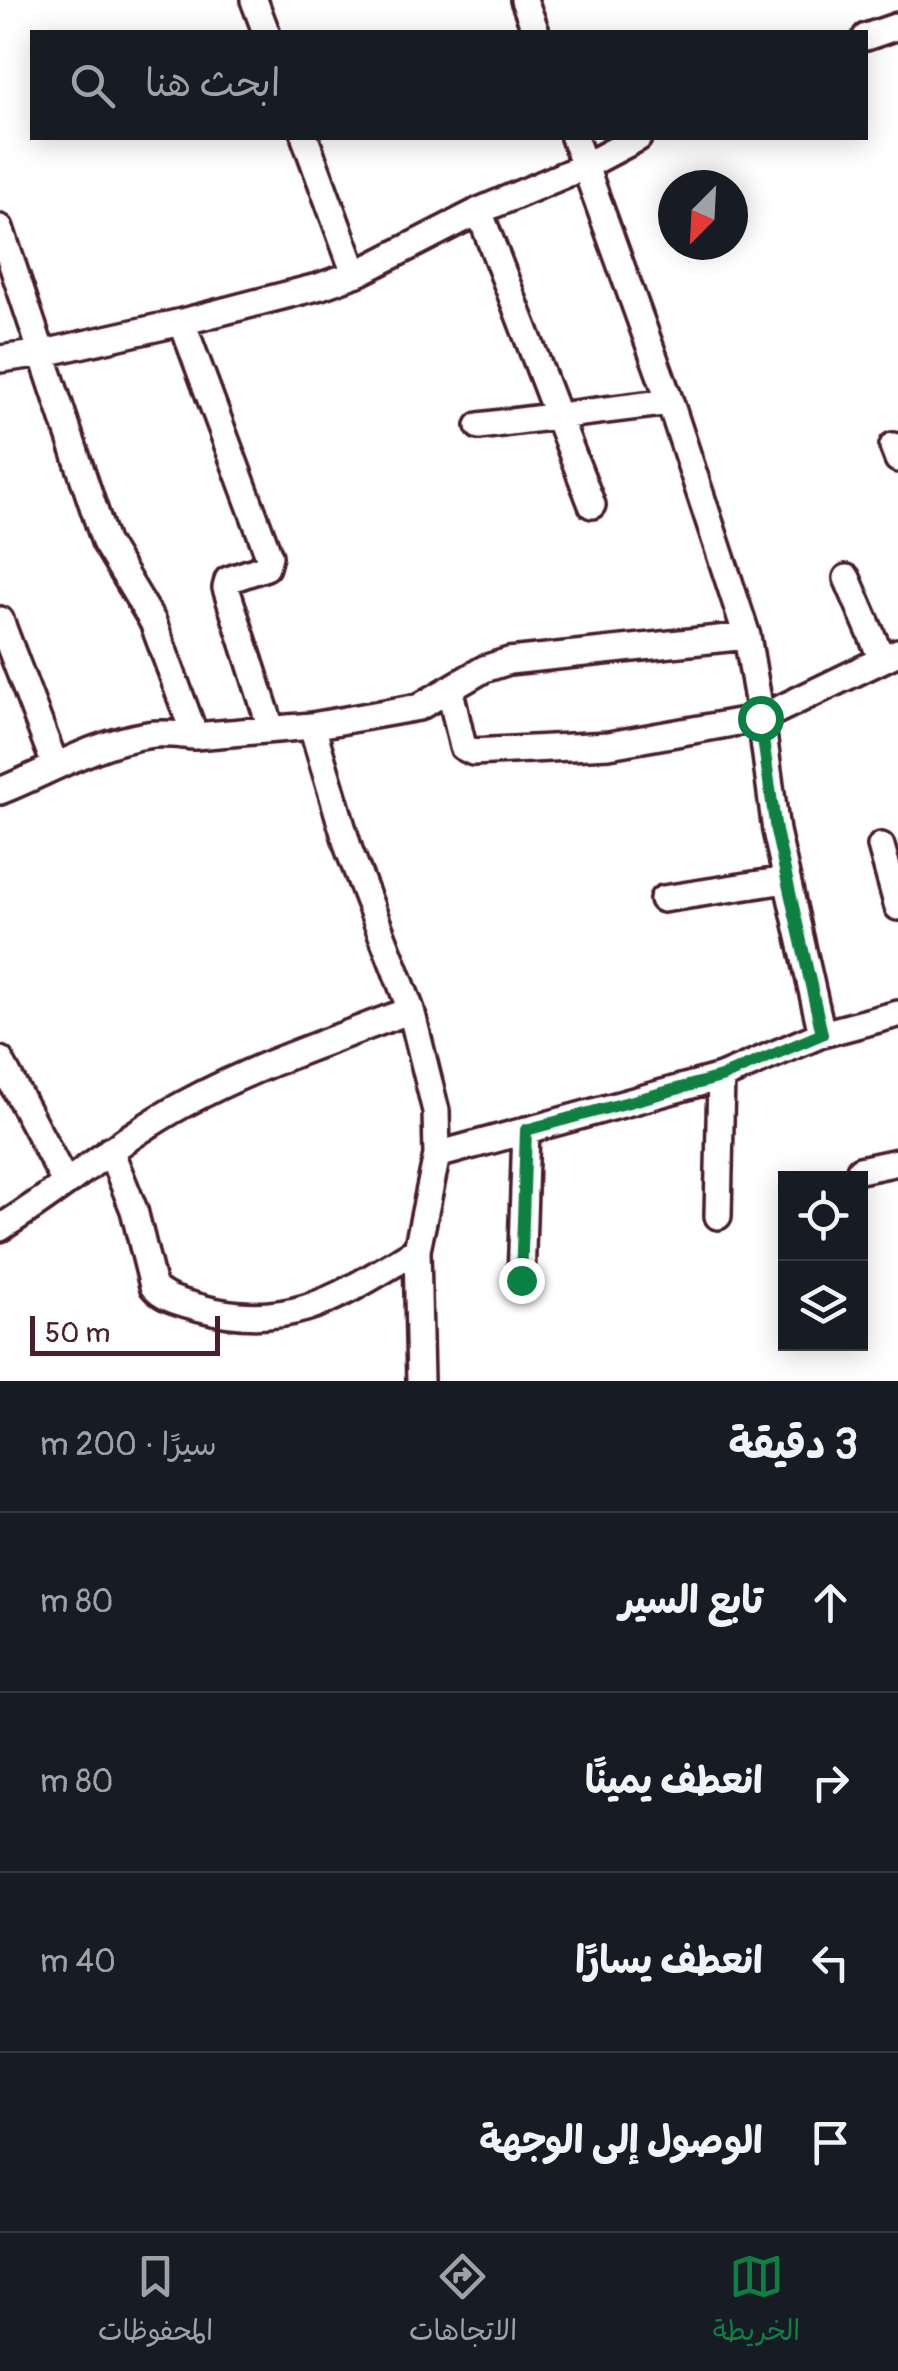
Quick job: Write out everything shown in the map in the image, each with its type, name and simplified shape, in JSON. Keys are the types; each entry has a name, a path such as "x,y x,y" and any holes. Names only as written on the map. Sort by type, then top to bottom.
{"street":[{"path":"254,0 265,30"},
{"path":"524,0 535,30"},
{"path":"868,35 898,26"},
{"path":"306,140 356,274"},
{"path":"575,140 670,402 747,636 786,880 822,1034"},
{"path":"0,359 182,322 356,274 634,140"},
{"path":"479,212 592,505"},
{"path":"0,228 106,542 153,622 195,736"},
{"path":"182,322 269,556 266,566 228,580 226,588 272,728"},
{"path":"479,426 670,402"},
{"path":"450,691 463,747 473,752 609,745 760,718 890,655 848,578"},
{"path":"0,620 55,764"},
{"path":"0,791 55,764 144,735 195,736 312,726 408,711 508,661 747,636"},
{"path":"312,726 348,850 411,1010 436,1111 437,1155 416,1250 420,1381"},
{"path":"881,846 898,907"},
{"path":"663,899 786,880"},
{"path":"0,1228 110,1150 186,1103 248,1072 411,1010"},
{"path":"437,1155 721,1077 822,1034 898,1014"},
{"path":"0,1060 64,1182"},
{"path":"718,1216 721,1077"},
{"path":"521,1280 526,1130"},
{"path":"110,1150 134,1210 153,1286 159,1293 177,1300 244,1316 301,1312 332,1300 416,1250"},
{"path":"860,1170 898,1162"}],"route":[{"path":"521,1280 526,1130 721,1077 822,1034 776,831 760,718"}]}
